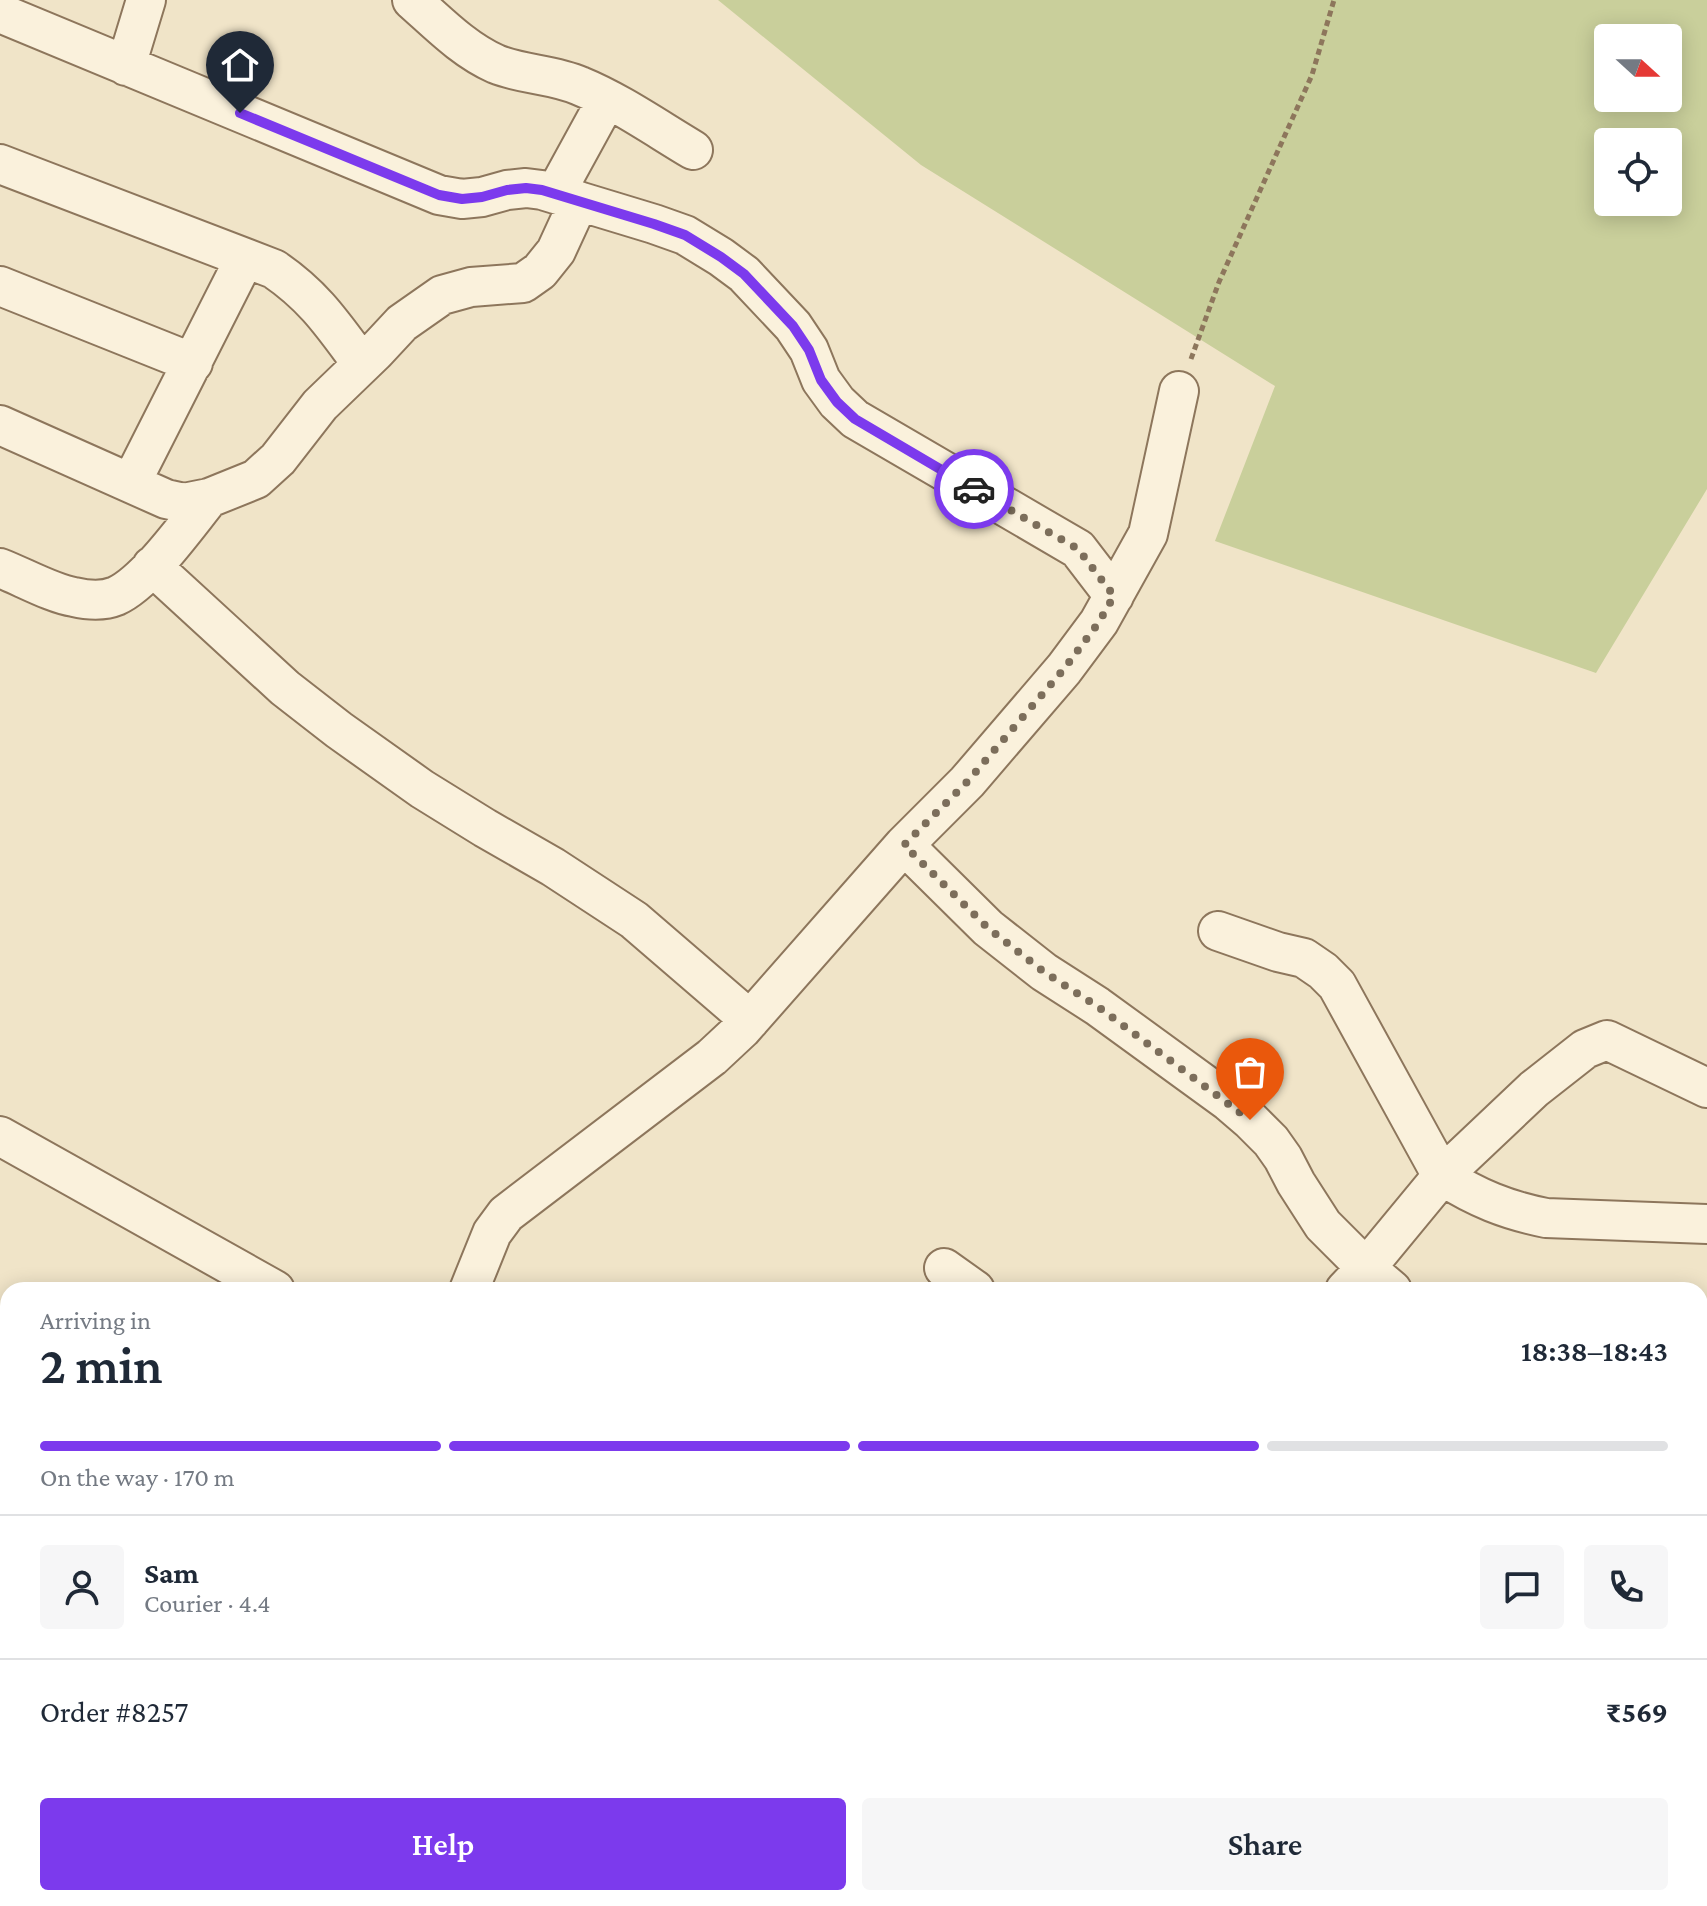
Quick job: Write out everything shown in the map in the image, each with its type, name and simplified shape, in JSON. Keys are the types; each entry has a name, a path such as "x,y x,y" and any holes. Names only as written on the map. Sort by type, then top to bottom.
{"street":[{"path":"126,66 146,0"},
{"path":"412,0 454,37 486,59 530,74 579,85 693,150"},
{"path":"0,13 439,195 462,199 526,188 685,235 744,274 793,326 809,350 821,380 855,419 1078,549 1114,596"},
{"path":"0,425 166,499 184,503 209,498 256,479 278,459 320,405 402,323 442,295 471,287 523,283 540,271 556,251 567,198 607,99"},
{"path":"0,164 274,269 298,285 325,314 362,364"},
{"path":"131,483 245,258"},
{"path":"0,286 193,363"},
{"path":"472,1282 492,1233 506,1214 712,1057 750,1020 904,845 967,782 1064,669 1099,622 1148,534 1179,391"},
{"path":"0,568 70,597 93,600 115,597 152,566 209,498"},
{"path":"152,566 285,688 339,730 422,789 553,867 634,920 750,1020"},
{"path":"904,845 988,928 1250,1120 1271,1141 1323,1225 1367,1282"},
{"path":"1218,931 1304,958 1337,985 1442,1176 1469,1193 1546,1218 1707,1224"},
{"path":"1369,1282 1442,1176 1534,1089 1585,1049 1607,1040 1707,1088"},
{"path":"0,1136 261,1282"},
{"path":"944,1268 964,1282"}],"path":[{"path":"1179,391 1219,282 1312,75 1334,0"}],"green space":[{"path":"718,0 1707,0 1707,489 1596,673 1215,541 1275,386 921,165"}],"way so far":[{"path":"974,489 1078,549 1114,596 1064,669 967,782 904,845 988,928 1250,1120"}],"route":[{"path":"240,113 439,195 462,199 507,190 542,190 685,235 744,274 793,326 809,350 821,380 855,419 974,489"}]}
